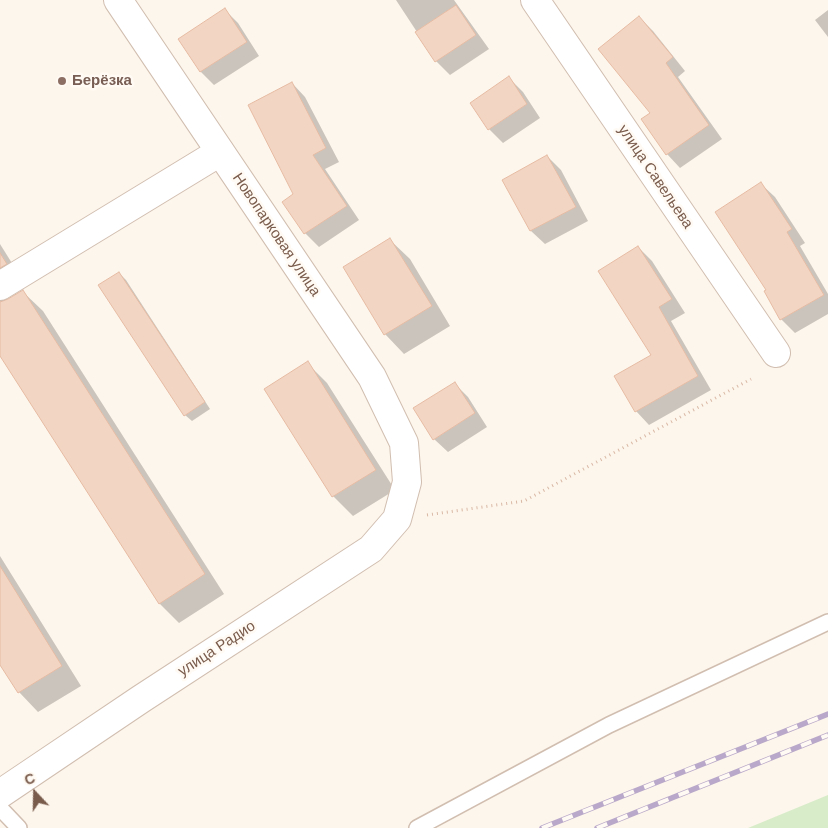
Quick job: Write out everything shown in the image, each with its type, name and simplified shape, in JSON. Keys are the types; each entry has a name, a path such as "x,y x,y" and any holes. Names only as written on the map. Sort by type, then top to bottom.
{"street":[{"name":"Новопарковая улица","path":"118,0 372,377 404,443 407,482"},
{"name":"улица Савельева","path":"535,0 776,354"},
{"path":"0,286 220,152"},
{"name":"улица Радио","path":"0,794 141,698 372,549 397,519 407,482"}],"lane":[{"path":"417,828 609,725 828,622"},
{"path":"0,808 19,828"}],"path":[{"path":"397,519 524,501 751,379"}],"green space":[{"path":"828,795 828,828 748,828"}],"building":[{"path":"456,5 476,35 435,62 415,32"},
{"path":"225,8 247,42 200,72 178,39"},
{"path":"639,16 673,57 666,63 709,125 666,155 641,119 650,113 598,49"},
{"path":"509,76 527,104 488,130 470,103"},
{"path":"292,82 326,148 313,155 347,206 304,234 282,202 293,194 248,105"},
{"path":"547,155 576,207 530,231 502,180"},
{"path":"761,182 792,229 787,232 824,295 780,320 764,291 766,290 715,212"},
{"path":"390,238 432,306 384,335 343,267"},
{"path":"638,246 672,299 659,307 698,376 635,412 614,376 651,355 598,271"},
{"path":"0,253 7,264 0,268"},
{"path":"119,272 205,402 184,416 98,285"},
{"path":"23,290 205,574 159,604 0,356 0,302"},
{"path":"308,361 376,470 332,497 264,389"},
{"path":"455,382 475,413 433,440 413,408"},
{"path":"0,566 62,666 18,693 0,665"}],"railway":[{"path":"542,828 828,714"},
{"path":"597,828 828,735"}],"place":[{"name":"Берёзка","path":"62,81"}]}
